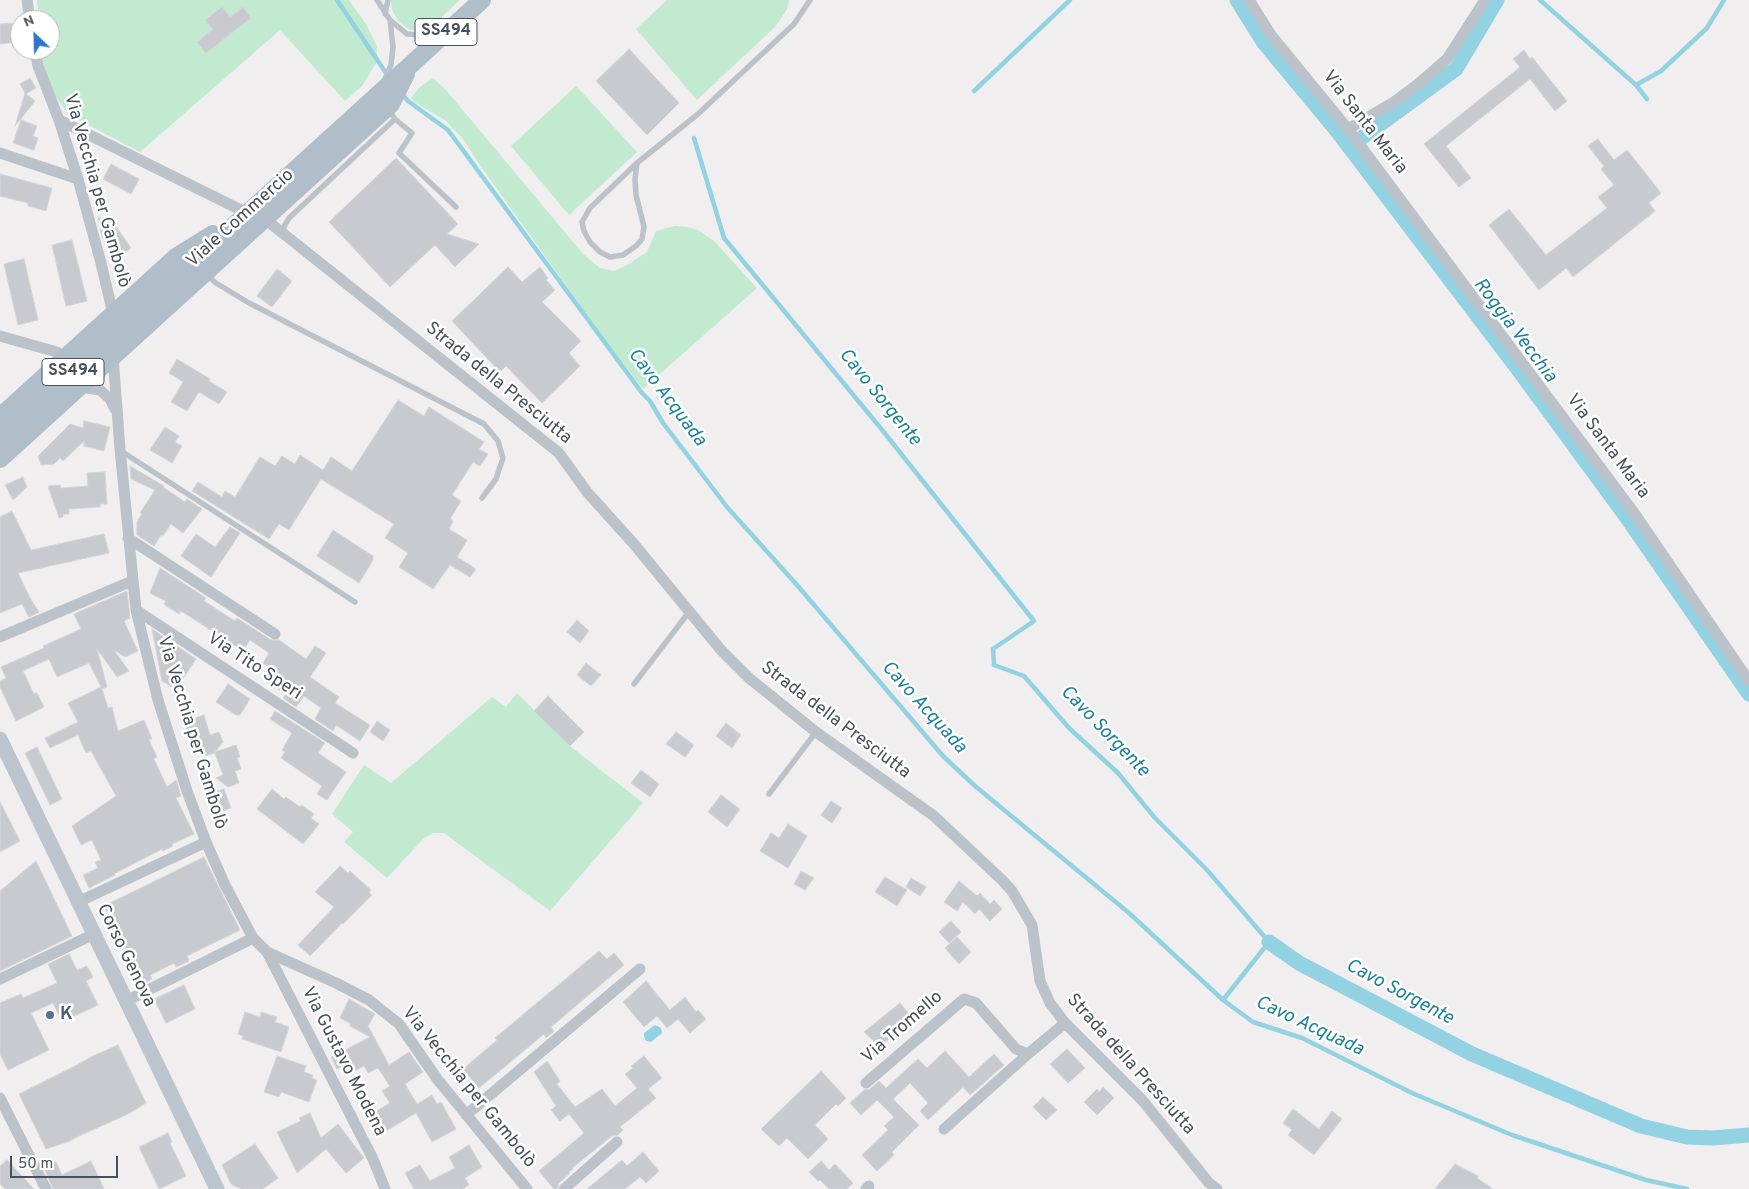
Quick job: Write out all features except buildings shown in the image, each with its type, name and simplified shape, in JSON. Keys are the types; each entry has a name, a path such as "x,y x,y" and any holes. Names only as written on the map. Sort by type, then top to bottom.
{"main road":[{"name":"Viale Commercio","path":"0,438 247,213 388,106 401,71 482,0"},
{"path":"0,459 388,106"},
{"path":"0,417 176,257 247,213"},
{"name":"Corso Genova","path":"0,739 216,1189"}],"street":[{"name":"Via Santa Maria","path":"1249,0 1271,35 1361,146 1635,514 1749,681"},
{"path":"1351,133 1417,85 1447,59 1485,0"},
{"name":"Via Vecchia per Gambolò","path":"37,60 60,120 78,179 113,314"},
{"path":"60,120 247,213"},
{"path":"0,153 78,179"},
{"name":"Strada della Presciutta","path":"265,218 559,453 587,492 633,543 721,650 749,678 816,732 934,816 1012,891 1032,925 1040,982 1050,1003 1065,1023 1143,1101 1217,1189"},
{"path":"0,336 57,352"},
{"name":"Via Vecchia per Gambolò","path":"113,356 116,410 136,610 161,709 187,791 225,885 253,938 267,952 369,1000 399,1024 438,1080 527,1189"},
{"path":"80,387 100,390 110,399 116,410"},
{"path":"128,538 275,634"},
{"path":"0,638 132,581"},
{"name":"Via Tito Speri","path":"136,610 353,753"},
{"path":"78,902 206,842"},
{"path":"0,979 94,934"},
{"path":"126,1001 253,938"},
{"name":"Via Gustavo Modena","path":"267,952 368,1150 385,1189"},
{"path":"466,1115 640,969"},
{"name":"Via Tromello","path":"866,1082 964,998 976,1003 1016,1049 1028,1054"},
{"path":"944,1128 1065,1023"},
{"path":"0,1098 46,1189"},
{"path":"564,1189 617,1142"}],"lane":[{"path":"377,0 390,20 407,34 421,35 468,13"},
{"path":"385,14 388,0"},
{"path":"637,163 636,195 644,227 642,238 636,246 623,255 610,257 600,252 590,242 584,231 582,222 590,208 637,163 698,114 794,24 810,0"},
{"path":"390,20 393,47 401,71"},
{"path":"281,232 289,218 388,106 412,133 399,153 456,207"},
{"path":"205,273 216,283 249,303 484,424 498,441 503,458 496,479 482,498"},
{"path":"120,449 355,602"},
{"path":"634,684 690,612"},
{"path":"768,794 816,732"}],"green space":[{"path":"37,0 349,0 366,24 377,46 377,62 362,86 345,101 280,30 140,152 69,115 57,99 44,73 43,60 60,60 60,10 38,10"},
{"path":"391,0 460,0 433,25 422,29 410,30 399,22 392,10"},
{"path":"667,0 789,0 787,9 776,26 697,100 636,29"},
{"path":"433,78 446,90 583,254 600,268 614,271 629,264 647,252 656,231 675,226 688,227 698,230 714,241 757,288 643,389 611,349 464,140 445,120 414,102 411,98 420,87"},
{"path":"576,86 637,152 569,215 511,146"},
{"path":"517,693 570,746 643,803 550,911 444,833 433,833 423,839 387,878 344,842 353,832 332,814 364,765 391,783 492,697 506,707"}],"water":[{"path":"655,1025 661,1028 662,1033 651,1042 646,1041 644,1033"}],"waterway":[{"name":"Cavo Acquada","path":"337,0 388,76"},
{"path":"974,91 1070,0"},
{"name":"Roggia Vecchia","path":"1237,0 1264,43 1337,131 1520,372 1625,515 1749,694"},
{"path":"1349,147 1456,69 1497,0"},
{"path":"1540,0 1636,85 1647,99"},
{"path":"1636,85 1661,71 1707,28 1724,0"},
{"name":"Cavo Acquada","path":"402,94 408,101 448,130 727,507 797,585 943,756 975,786 1129,913 1223,1000 1253,1022 1302,1038 1412,1093 1512,1135 1646,1180 1687,1189"},
{"name":"Cavo Sorgente","path":"694,138 724,238 883,431 1034,621 993,649 994,665 1024,676 1069,728 1118,773 1155,818 1207,870 1269,942 1223,1000"},
{"name":"Cavo Sorgente","path":"1269,942 1299,963 1472,1054 1641,1126 1687,1137 1713,1138 1749,1135"}],"place":[{"name":"K","path":"50,1015"}]}
